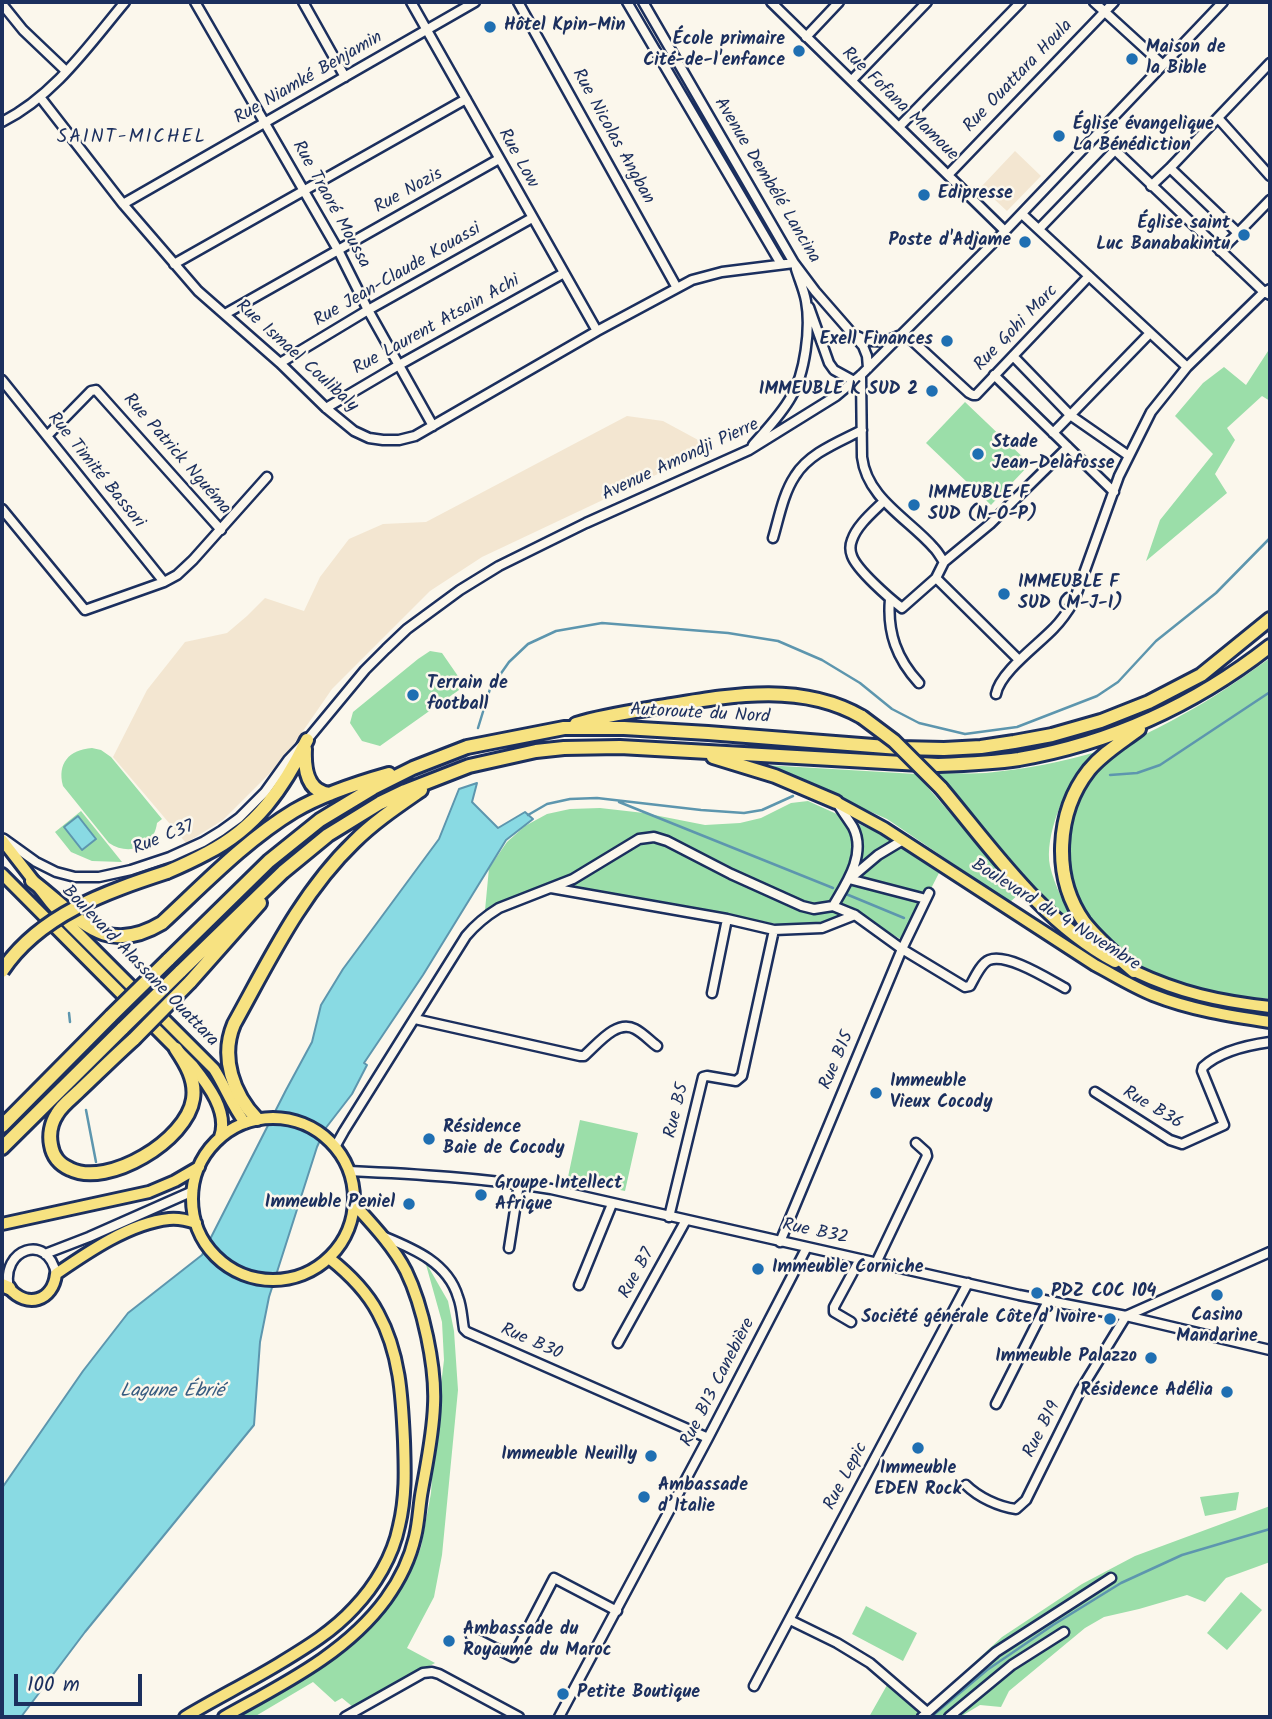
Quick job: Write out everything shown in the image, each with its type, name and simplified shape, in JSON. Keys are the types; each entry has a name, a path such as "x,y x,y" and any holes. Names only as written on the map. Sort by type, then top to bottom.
{"highway":[{"name":"Autoroute du Nord","path":"2,1126 269,861 320,820 413,768 467,747 564,728 684,731 900,748 981,747 1014,742 1052,735 1101,721 1149,702 1201,675 1270,619"},
{"name":"Autoroute du Nord","path":"2,1148 283,872 328,835 355,818 442,775 506,757 564,748 620,747 938,765 981,763 1052,752 1105,737 1153,719 1210,688 1270,646"},
{"path":"564,728 597,718 763,694 796,695 833,704 862,717 894,741 941,788 1026,890 1052,916 1102,954 1134,971"},
{"path":"1134,971 1098,938 1076,908 1065,878 1062,837 1072,799 1091,768 1109,751 1153,719"},
{"path":"307,740 305,763 309,782 316,790 331,794"},
{"path":"2,971 23,946 68,911 167,872 229,840 251,823 284,784 307,740"},
{"path":"692,751 775,776 836,802"},
{"path":"33,881 73,915 100,933 120,937 136,935 162,923 277,822 306,804 369,780 413,768"},
{"path":"256,1120 242,1100 230,1071 227,1054 234,1024 295,916 331,867 353,842 382,817 442,775"},
{"path":"176,1049 189,1073 194,1093 191,1108 176,1129 151,1152 108,1172 78,1173 66,1168 55,1157 50,1133 56,1115 190,982 251,915 283,872"}],"main road":[{"name":"Boulevard du 4 Novembre","path":"836,802 884,828 1130,984 1206,1012 1270,1021"},
{"name":"Boulevard Alassane Ouattara","path":"2,839 33,881 78,933 201,1055 221,1080 235,1110 256,1120"},
{"path":"2,873 193,1066 209,1087 219,1108 224,1128 199,1167 193,1191 193,1205 201,1235 213,1253 232,1268 254,1277 281,1279 311,1271 329,1258 345,1238 354,1204 349,1171 335,1147 312,1128 285,1119 256,1120 231,1129 220,1137"},
{"name":"Boulevard du 4 Novembre","path":"1134,971 1198,995 1270,1007"},
{"path":"2,1224 149,1192 199,1167"},
{"path":"224,1717 320,1661 348,1639 386,1598 404,1568 415,1538 435,1403 432,1366 426,1334 406,1270 383,1236 354,1204"},
{"path":"6,1287 22,1298 38,1299 51,1290 56,1274 93,1250 132,1230 167,1219 196,1223"},
{"path":"185,1717 295,1654 336,1626 355,1607 382,1571 399,1527 406,1472 403,1404 394,1351 378,1312 363,1290 329,1258"}],"street":[{"path":"2,122 40,97 125,2"},
{"name":"Rue Traoré Moussa","path":"195,2 338,250 433,426"},
{"path":"303,2 345,76"},
{"name":"Rue Low","path":"411,2 597,331"},
{"name":"Rue Niamké Benjamin","path":"123,204 475,2"},
{"name":"Rue Nicolas Angban","path":"518,2 677,288"},
{"path":"627,2 780,264"},
{"name":"Avenue Dembélé Lancina","path":"643,2 794,263 863,346 867,356 861,375"},
{"name":"Rue Fofana Mamoue","path":"771,2 1006,231"},
{"path":"806,37 839,2"},
{"path":"852,80 927,2"},
{"path":"899,127 1021,2"},
{"path":"1094,2 1163,65"},
{"name":"Rue Ouattara Houla","path":"948,175 1114,2"},
{"name":"Avenue Amondji Pierre","path":"307,740 386,649 428,613 482,575 586,523 749,450 836,396 861,375 1006,231 1223,2"},
{"path":"2,4 23,30 66,71"},
{"path":"1151,187 1270,63"},
{"name":"Rue Ismael Coulibaly","path":"40,97 123,204 198,291 326,408 354,431 369,438 399,440 415,436 597,331 677,288 708,275 794,263"},
{"path":"174,264 466,99"},
{"path":"1218,118 1270,176"},
{"path":"996,694 997,687 1019,660 1054,628 1074,601 1114,492 1150,412 1186,367 1268,292 1151,187 1115,150 1039,229"},
{"name":"Rue Nozis","path":"225,314 499,159"},
{"path":"1170,169 1238,233"},
{"path":"1220,251 1269,204"},
{"path":"1022,214 1186,367"},
{"name":"Rue Jean-Claude Kouassi","path":"279,363 532,218"},
{"path":"794,263 829,363 834,370 861,375 863,465 867,475 884,501 934,548 944,562"},
{"name":"Rue Laurent Atsain Achi","path":"326,408 564,273"},
{"name":"Rue Gohi Marc","path":"904,333 973,395 1089,276"},
{"path":"749,450 790,399 798,383 806,346 807,301"},
{"path":"850,332 864,339 884,342 904,333"},
{"path":"1053,433 1150,333"},
{"path":"1013,356 1070,415 1129,456"},
{"path":"994,376 1114,492"},
{"name":"Rue Timité Bassori","path":"2,380 164,582"},
{"name":"Rue Patrick Nguéma","path":"47,436 96,390 220,530"},
{"path":"773,538 789,487 803,465 862,430"},
{"path":"884,501 856,531 850,541 850,553 855,563 902,608 936,578 944,562 990,524 1068,447"},
{"path":"2,509 85,610 177,575 194,560 267,477"},
{"path":"936,578 1019,660"},
{"path":"890,599 889,615 898,654 906,669 919,683"},
{"name":"Rue C37","path":"2,839 36,862 56,872 75,877 99,877 152,863 203,842 239,818 265,792 288,760 307,740"},
{"path":"833,906 849,879 857,843 854,829 836,802"},
{"path":"335,1147 466,936 476,925 499,908 590,870 639,839 654,837 667,841 802,906 814,909 833,906 855,915 902,949 968,987 986,961 991,959 1022,966 1065,988"},
{"path":"849,879 878,855 903,840"},
{"name":"Rue B15","path":"780,1242 902,949 928,896 849,879"},
{"path":"551,888 727,919 774,930 822,928 855,915"},
{"path":"712,993 727,919"},
{"name":"Rue B5","path":"669,1217 701,1081 707,1076 736,1081 742,1076 774,930"},
{"path":"415,1019 580,1056 584,1056 619,1027 628,1026 637,1030 657,1046"},
{"name":"Rue B36","path":"1095,1092 1170,1140 1182,1144 1224,1125 1202,1071 1203,1067 1242,1048 1270,1042"},
{"path":"876,1263 927,1156 916,1143"},
{"name":"Rue B32","path":"349,1171 400,1173 551,1189 1270,1350"},
{"path":"509,1248 519,1184"},
{"path":"46,1254 193,1191"},
{"path":"579,1285 612,1204"},
{"name":"Rue B7","path":"618,1343 686,1220"},
{"name":"Rue B30","path":"383,1236 416,1250 441,1270 453,1284 467,1332 708,1438"},
{"name":"Rue B13 Canebière","path":"559,1717 807,1247"},
{"path":"6,1287 7,1265 16,1253 31,1249 46,1254 55,1266 56,1274"},
{"path":"1126,1316 1270,1252"},
{"path":"851,1322 834,1312 834,1307 860,1259"},
{"name":"Rue Lepic","path":"754,1686 968,1283"},
{"path":"996,1404 1048,1301"},
{"name":"Rue B19","path":"966,1485 975,1493 1010,1508 1021,1506 1080,1391 1126,1316"},
{"path":"471,1636 513,1657 554,1578 617,1611"},
{"path":"790,1620 870,1663 925,1715 996,1652 1111,1578"},
{"path":"949,1717 1012,1665 1064,1632"},
{"path":"345,1717 423,1673 432,1672 519,1717"},
{"path":"367,1717 369,1704"}],"shaded area":[{"path":"1015,151 1041,176 1007,211 981,187"},
{"path":"627,416 663,421 713,448 482,557 430,591 332,689 283,760 223,820 186,843 113,757 147,690 185,642 227,633 265,598 304,611 320,577 349,539 383,524 426,522"}],"green space":[{"path":"1270,348 1270,401 1262,396 1227,428 1235,440 1215,474 1227,493 1146,561 1160,520 1213,454 1175,416 1203,383 1224,367 1246,385"},
{"name":"Stade Jean-Delafosse","path":"965,402 1030,464 991,505 926,443"},
{"name":"Terrain de football","path":"430,651 442,653 460,679 459,690 380,746 362,741 350,723 353,712"},
{"path":"1270,658 1270,999 1220,993 1186,984 1135,963 1100,934 1083,911 1073,887 1067,852 1071,818 1077,801 1085,786 1104,763 1135,740 1215,696"},
{"path":"92,748 111,757 162,819 146,844 124,849 109,843 63,786 63,764 71,755"},
{"path":"1099,751 1087,762 1070,786 1063,799 1050,841 1052,873 1076,924 1032,884 937,773 980,773 1015,769 1058,762"},
{"path":"765,765 916,774 1020,893 1010,902 887,819"},
{"path":"808,801 879,833 939,873 904,941 858,915 823,924 781,925 691,907 556,890 484,921 489,868 507,842 525,826 547,814 570,809 600,808 705,825 740,823 761,818 791,803"},
{"path":"81,811 122,862 92,861 71,852 55,832"},
{"path":"580,1120 638,1133 625,1191 568,1177"},
{"path":"425,1261 448,1301 454,1331 458,1390 442,1555 434,1597 407,1648 435,1663 353,1707 342,1698 335,1702 313,1682 254,1717 239,1717 345,1652 371,1628 387,1610 409,1576 421,1547 431,1493 444,1360 442,1322"},
{"path":"1239,1492 1236,1510 1205,1516 1200,1497"},
{"path":"1270,1506 1270,1562 1226,1578 1205,1602 1187,1595 1104,1617 1085,1628 1009,1691 1001,1707 980,1705 960,1717 869,1717 891,1678 926,1707 1002,1637 1082,1584 1135,1556"},
{"path":"1241,1592 1262,1610 1227,1650 1207,1633"},
{"path":"866,1606 917,1633 903,1661 852,1634"}],"water":[{"name":"Lagune Ébrié","path":"477,783 472,802 498,828 525,812 533,819 506,840 423,975 364,1063 367,1065 352,1094 325,1129 269,1297 260,1342 254,1425 85,1632 21,1717 2,1717 2,1488 83,1371 128,1313 202,1255 312,1042 321,1005 343,969 439,839 459,789"},
{"path":"78,816 96,839 82,850 64,827"}],"waterway":[{"path":"478,728 490,689 509,662 528,644 556,631 602,623 728,633 778,641 822,660 860,683 892,709 919,723 965,734 1017,727 1097,696 1118,682 1156,641 1216,593 1270,538"},
{"path":"1110,775 1137,773 1160,765 1270,692"},
{"path":"528,815 547,804 570,799 597,798 744,813 762,810 793,796"},
{"path":"619,802 833,888"},
{"path":"846,894 904,918"},
{"path":"69,1013 70,1022"},
{"path":"86,1110 96,1162"},
{"path":"931,1717 987,1670 1121,1583 1182,1555 1270,1529"}],"place":[{"name":"Hôtel Kpin-Min","path":"490,27"},
{"name":"École primaire Cité-de-l'enfance","path":"799,51"},
{"name":"Maison de la Bible","path":"1132,59"},
{"name":"Église évangelique La Bénédiction","path":"1059,136"},
{"name":"Edipresse","path":"924,195"},
{"name":"Église saint Luc Banabakintu","path":"1244,235"},
{"name":"Poste d'Adjame","path":"1025,242"},
{"name":"Exell Finances","path":"947,341"},
{"name":"IMMEUBLE K SUD 2","path":"932,391"},
{"name":"Stade Jean-Delafosse","path":"978,454"},
{"name":"IMMEUBLE F SUD (N-O-P)","path":"914,505"},
{"name":"IMMEUBLE F SUD (M-J-I)","path":"1004,594"},
{"name":"Terrain de football","path":"413,695"},
{"name":"Immeuble Vieux Cocody","path":"876,1093"},
{"name":"Résidence Baie de Cocody","path":"429,1139"},
{"name":"Groupe Intellect Afrique","path":"481,1195"},
{"name":"Immeuble Peniel","path":"409,1204"},
{"name":"Immeuble Corniche","path":"758,1269"},
{"name":"PDZ COC 104","path":"1037,1293"},
{"name":"Casino Mandarine","path":"1217,1295"},
{"name":"Société générale Côte d’Ivoire","path":"1110,1319"},
{"name":"Immeuble Palazzo","path":"1151,1358"},
{"name":"Résidence Adélia","path":"1227,1392"},
{"name":"Immeuble EDEN Rock","path":"918,1448"},
{"name":"Immeuble Neuilly","path":"651,1456"},
{"name":"Ambassade d’Italie","path":"644,1497"},
{"name":"Ambassade du Royaume du Maroc","path":"449,1641"},
{"name":"Petite Boutique","path":"563,1694"}],"district":[{"name":"SAINT-MICHEL","path":"132,139"}]}
